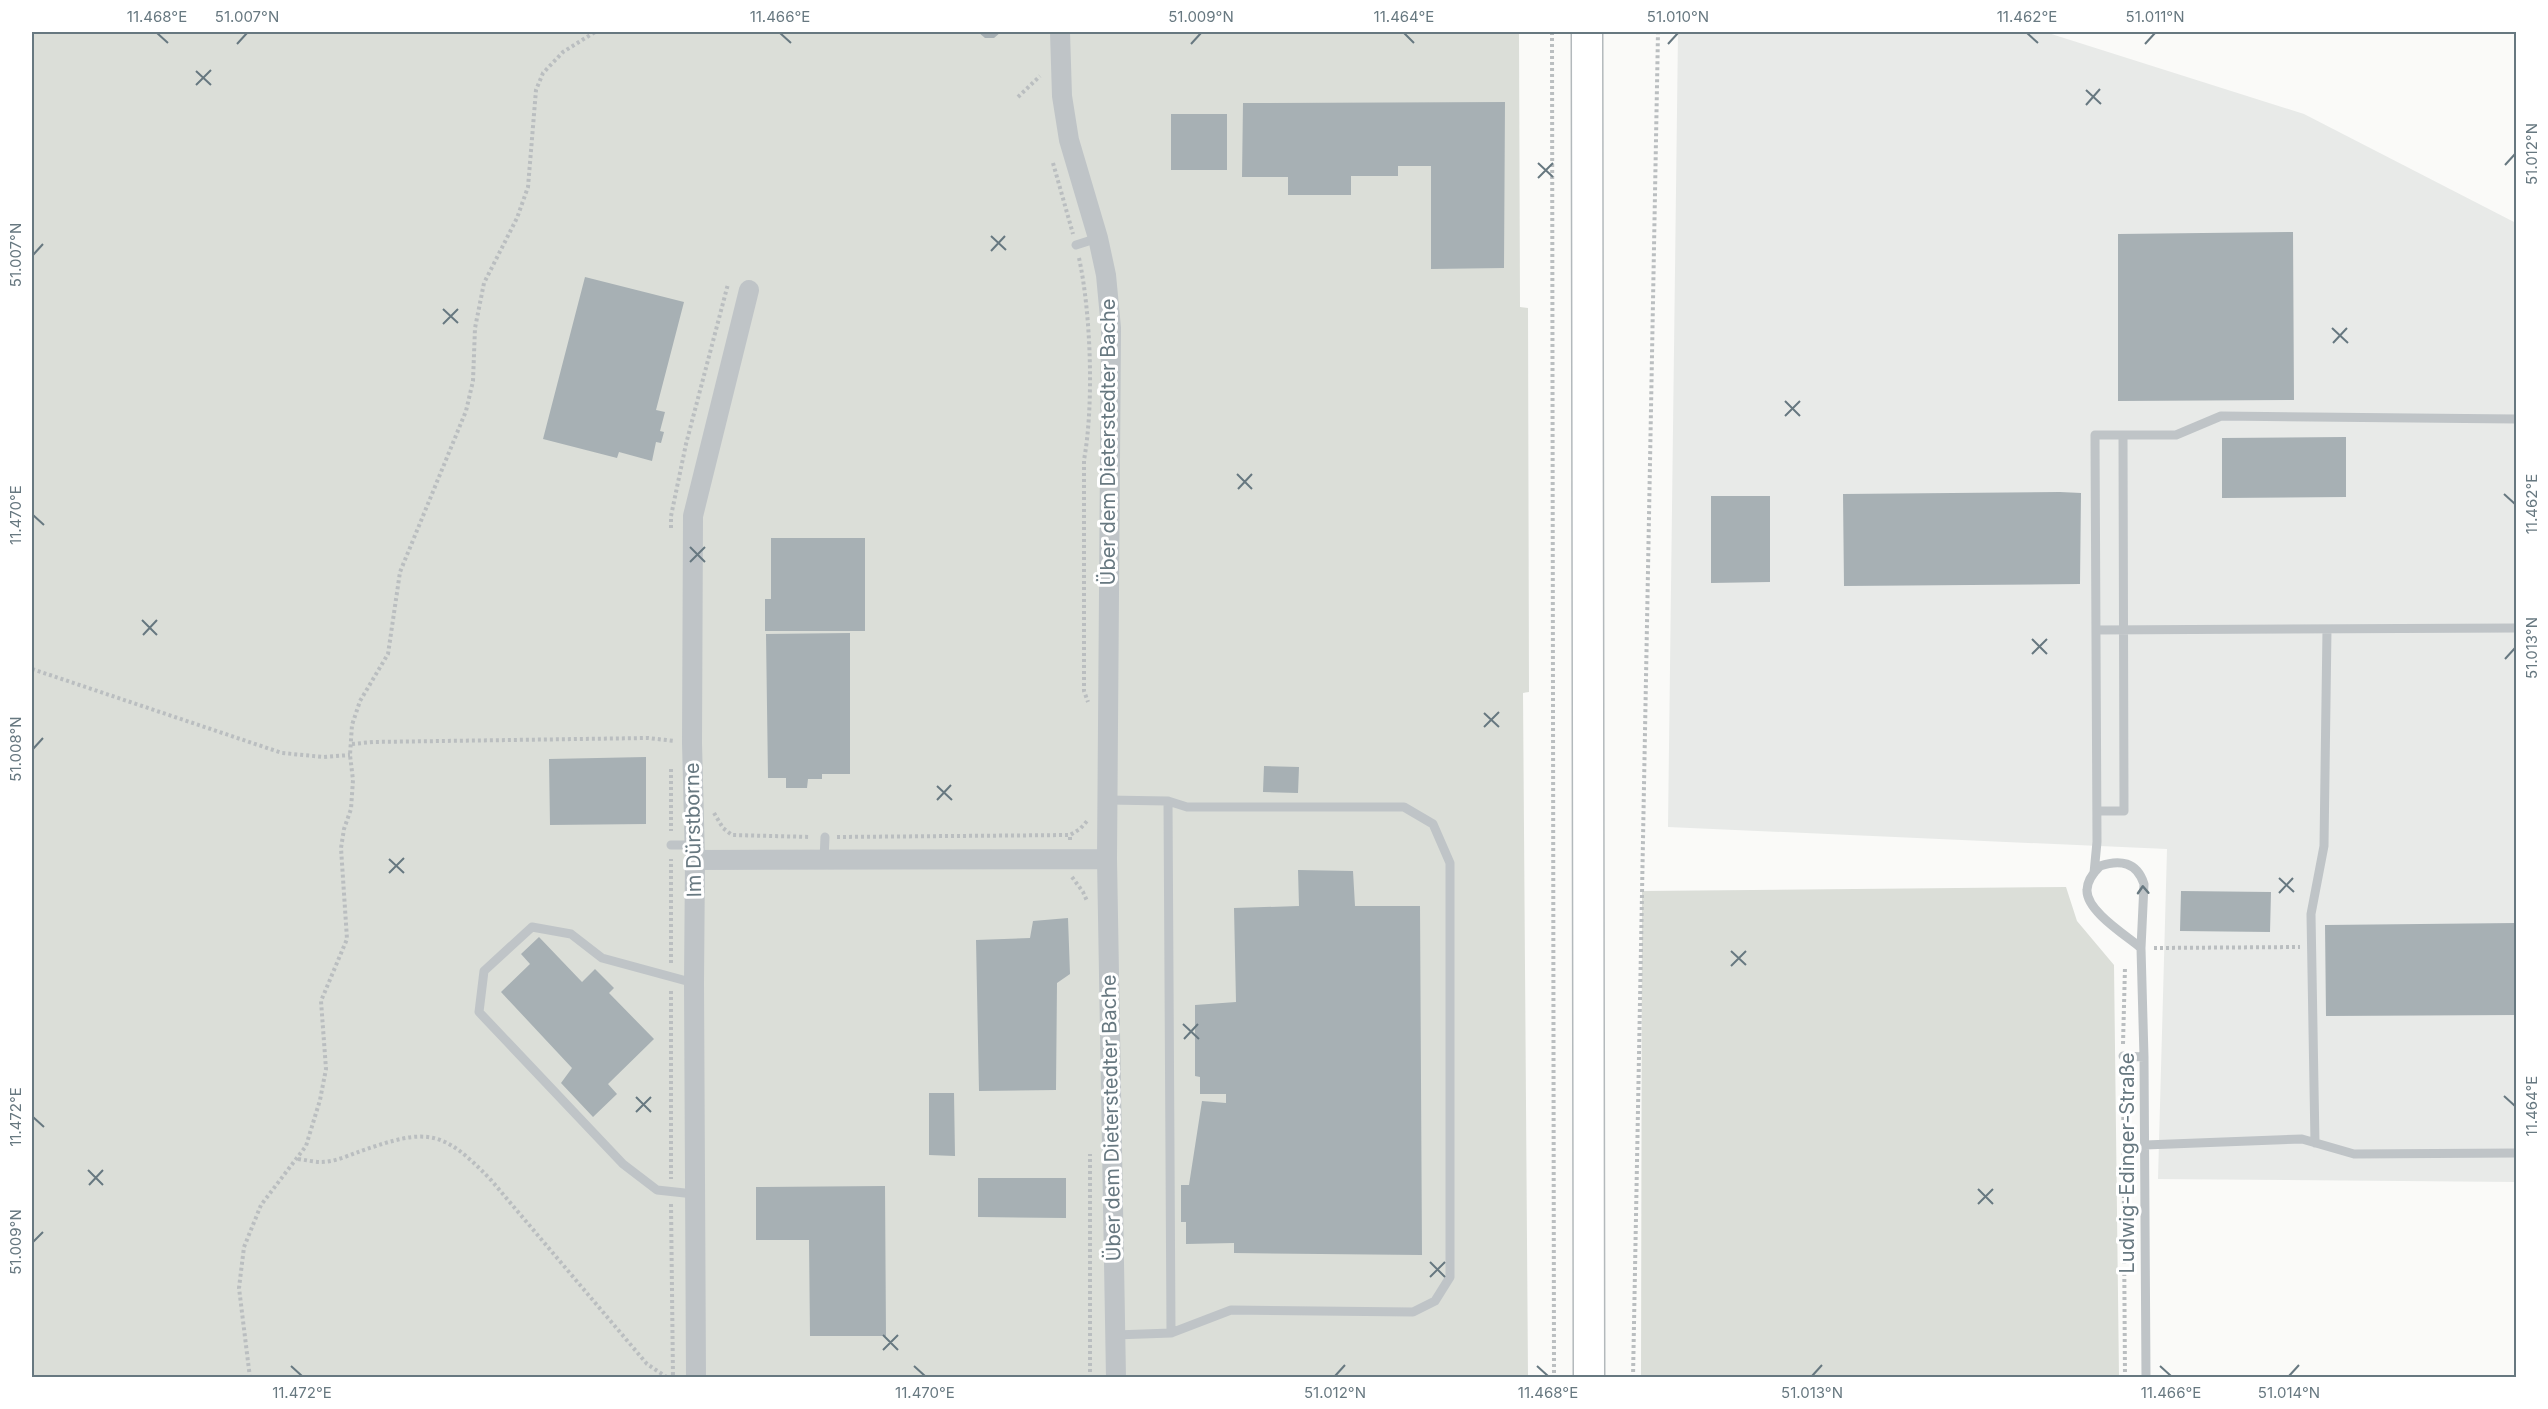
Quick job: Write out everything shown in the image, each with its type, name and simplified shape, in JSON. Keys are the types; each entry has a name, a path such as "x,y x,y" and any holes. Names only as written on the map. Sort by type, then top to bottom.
{"main road":[{"path":"1587,32 1589,1377"}],"street":[{"name":"Über dem Dieterstedter Bache","path":"1060,32 1062,96 1069,140 1098,238 1106,275 1111,328 1107,859 1116,1377"},
{"name":"Im Dürstborne","path":"696,1377 693,516 750,290"},
{"path":"695,853 824,860 1107,859"}],"lane":[{"path":"1076,245 1098,238"},
{"path":"2141,948 2101,916 2086,892 2094,873 2097,811 2095,435 2176,435 2221,416 2517,419"},
{"path":"2097,811 2124,811 2124,435"},
{"path":"2096,630 2517,628"},
{"path":"2315,1143 2311,914 2324,846 2327,629"},
{"path":"1107,800 1167,801 1187,807 1404,807 1433,825 1450,863 1450,1277 1435,1301 1413,1312 1230,1310 1171,1333 1115,1335"},
{"path":"1167,801 1171,1333"},
{"path":"824,860 825,837"},
{"path":"671,845 695,853"},
{"name":"Ludwig-Edinger-Straße","path":"2094,873 2100,866 2123,861 2133,866 2144,884 2141,948 2146,1377"},
{"path":"694,983 602,958 571,934 532,927 484,971 479,1012 623,1164 657,1190 694,1194"},
{"path":"2123,1056 2144,1057"},
{"path":"2145,1145 2302,1139 2354,1154 2517,1153"}],"path":[{"path":"250,1377 239,1288 244,1247 261,1205 306,1146 320,1100 326,1069 321,1001 347,939 341,848 344,829 351,809 352,725 360,701 388,654 400,572 465,411 473,381 475,328 484,284 518,218 528,187 537,90 543,73 563,52 595,32"},
{"path":"1551,32 1554,1377"},
{"path":"1633,1377 1658,32"},
{"path":"1040,65 1041,87"},
{"path":"1018,97 1040,76"},
{"path":"1052,161 1076,245 1086,302 1088,435 1084,460 1084,691 1090,707"},
{"path":"32,669 282,753 324,757 350,755"},
{"path":"352,744 648,738 692,743"},
{"path":"671,814 716,813 723,828 732,835 741,837 825,837 1070,835 1080,829 1088,819 1089,812"},
{"path":"1070,835 1069,870 1083,892 1089,909"},
{"path":"2125,1377 2123,1056 2126,935"},
{"path":"2141,948 2312,947"},
{"path":"298,1159 322,1162 339,1159 398,1137 422,1135 443,1140 463,1153 491,1180 647,1364 668,1377"},
{"path":"1089,1377 1090,1151"}],"shaded area":[{"path":"32,32 1519,32 1520,307 1528,308 1529,692 1523,693 1528,1377 32,1377"},
{"path":"1678,32 2045,32 2304,114 2516,223 2516,1182 2158,1179 2167,849 1668,827"},
{"path":"2066,887 2077,921 2114,965 2119,1377 1641,1377 1642,891"}],"building":[{"path":"978,32 1001,32 994,38 985,38"},
{"path":"1505,102 1504,268 1431,269 1431,166 1398,166 1398,176 1351,176 1351,195 1288,195 1288,177 1242,177 1243,103"},
{"path":"1171,114 1227,114 1227,170 1171,170"},
{"path":"2293,232 2294,400 2118,401 2118,234"},
{"path":"585,277 684,302 656,410 665,412 660,431 664,432 661,443 656,442 652,461 619,452 617,458 543,439"},
{"path":"2346,437 2346,497 2222,498 2222,438"},
{"path":"2081,493 2080,584 1844,586 1843,494"},
{"path":"1711,496 1770,496 1770,582 1711,583"},
{"path":"771,538 865,538 865,631 765,631 765,599 771,599"},
{"path":"850,633 850,774 822,774 822,779 808,779 807,788 786,788 786,778 768,778 766,634"},
{"path":"646,757 646,824 550,825 549,759"},
{"path":"1264,766 1299,767 1298,793 1263,792"},
{"path":"1298,870 1353,871 1355,906 1420,906 1422,1255 1234,1253 1234,1243 1186,1244 1186,1222 1181,1222 1181,1185 1189,1185 1202,1101 1226,1103 1226,1094 1200,1094 1200,1077 1195,1076 1195,1005 1236,1002 1234,908 1299,906"},
{"path":"2181,891 2271,892 2270,932 2180,931"},
{"path":"1068,918 1070,974 1057,983 1056,1090 979,1091 976,940 1030,938 1033,921"},
{"path":"2516,923 2516,1015 2326,1016 2325,925"},
{"path":"539,937 582,982 595,969 614,988 609,993 654,1039 608,1084 617,1094 593,1117 561,1083 572,1068 501,992 530,964 521,954"},
{"path":"929,1093 954,1093 955,1156 929,1155"},
{"path":"978,1178 1066,1178 1066,1218 978,1217"},
{"path":"885,1186 886,1336 810,1336 809,1240 756,1240 756,1187"}]}
